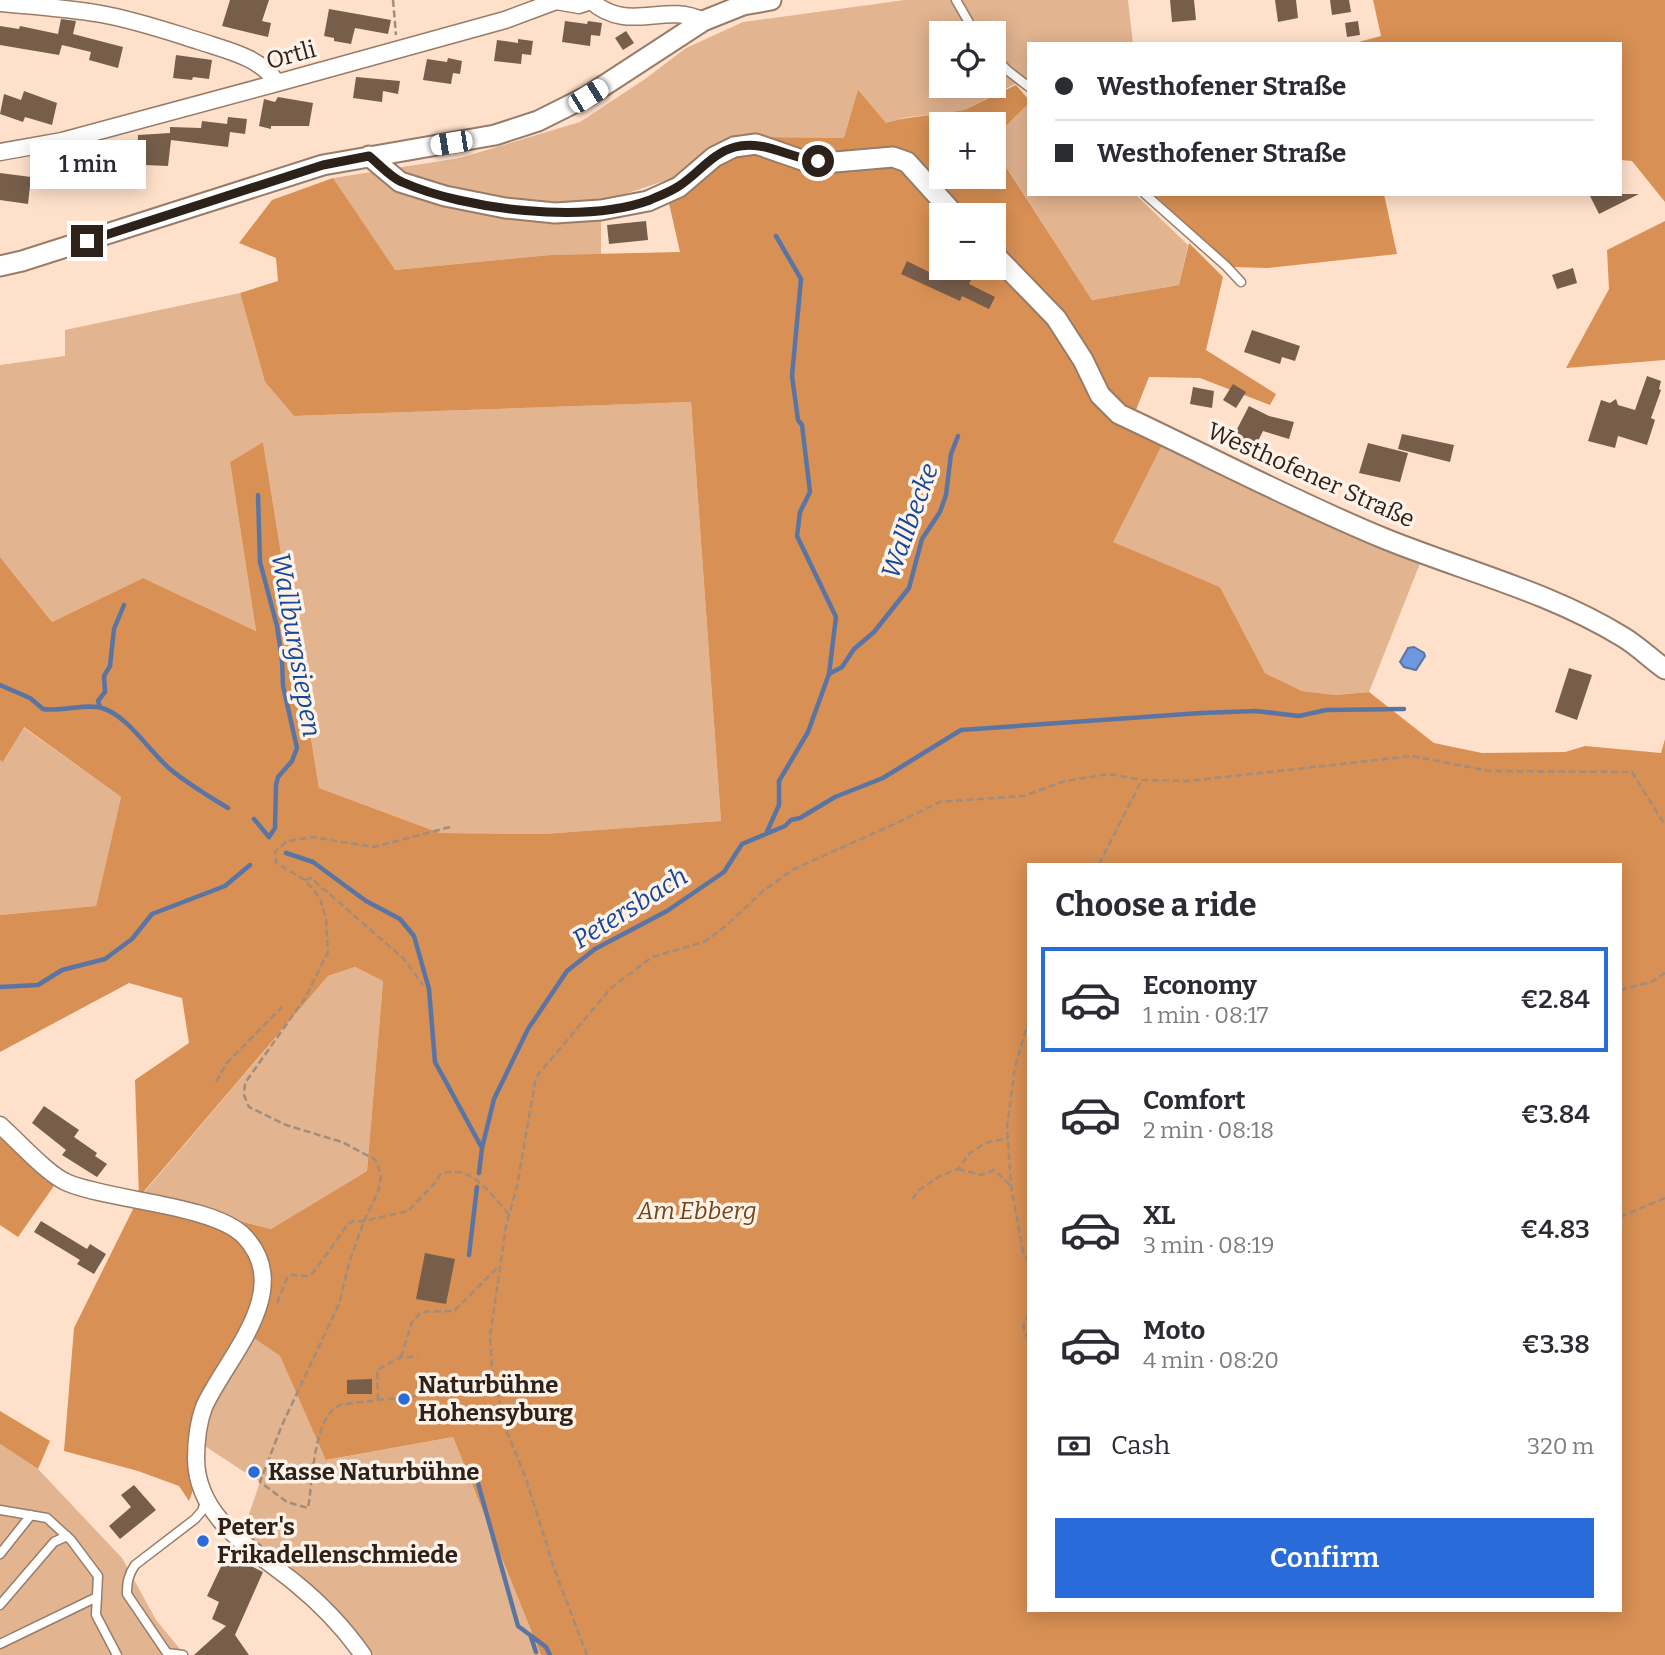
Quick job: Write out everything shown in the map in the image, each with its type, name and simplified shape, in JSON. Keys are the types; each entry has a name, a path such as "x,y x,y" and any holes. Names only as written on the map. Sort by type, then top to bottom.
{"street":[{"path":"0,265 22,261 323,165 495,135 538,121 588,96 703,21 743,5 771,0"},
{"name":"Ortli","path":"0,152 62,141 277,83 505,20 556,1 579,5 593,2 623,16 637,18 679,13 703,21"},
{"path":"0,3 61,8 139,22 232,51 259,64 270,72 277,83"},
{"path":"369,156 400,182 445,196 505,208 555,213 601,210 648,201 679,187 714,157 734,147 756,144 802,160 835,162 893,157 907,162 944,203"},
{"name":"Westhofener Straße","path":"1006,266 1056,318 1083,360 1100,395 1119,414 1314,508 1384,538 1525,589 1577,611 1626,638 1665,669"},
{"path":"0,1125 65,1182 213,1217 238,1229 247,1239 262,1274 262,1289 253,1323 213,1390 199,1424 197,1479 216,1517 306,1592 352,1638 363,1655"}],"lane":[{"path":"956,0 968,21"},
{"path":"1006,69 1027,85"},
{"path":"1147,196 1226,265 1241,282"},
{"path":"183,1655 164,1654 127,1594 127,1583 135,1565 195,1519 206,1499"},
{"path":"0,1510 47,1518 67,1536 99,1576 96,1615 117,1655"},
{"path":"0,1554 31,1515"},
{"path":"0,1605 54,1542 67,1536"},
{"path":"0,1643 97,1597"}],"path":[{"path":"393,0 396,33"},
{"path":"587,1655 555,1571 525,1476 505,1427 492,1368 490,1336 499,1265 517,1186 536,1077 611,988 652,957 704,942 727,925 763,891 794,869 940,802 1024,796 1065,781 1109,774 1142,780 1188,781 1412,756 1489,771 1632,772 1665,825"},
{"path":"1100,863 1142,780"},
{"path":"426,1395 343,1404 331,1410 319,1433 308,1508 288,1502 260,1482 282,1425 339,1304 349,1263 378,1192 381,1176 376,1160 342,1142 286,1125 261,1114 249,1107 244,1095 245,1083 305,998 328,952 326,920 320,898 305,880 276,863 275,852 287,841 312,837 374,847 450,827"},
{"path":"305,880 311,877 404,959 423,985"},
{"path":"1622,989 1651,982 1665,973"},
{"path":"216,1082 227,1063 282,1007"},
{"path":"1027,1025 1014,1067 1008,1138 1011,1186 1023,1252 1027,1259"},
{"path":"912,1199 919,1190 940,1176 958,1169 970,1153 985,1143 1008,1138"},
{"path":"958,1169 981,1175 994,1170 1011,1186"},
{"path":"275,1307 287,1278 291,1275 307,1276 313,1273 348,1224 408,1211 437,1181 440,1174 449,1171 472,1175 509,1214"},
{"path":"1622,1216 1665,1198"},
{"path":"401,1357 412,1322 421,1312 454,1311 499,1265"},
{"path":"1027,1318 1023,1326 1027,1337"},
{"path":"378,1400 377,1370 401,1357 418,1357"}],"shaded area":[{"path":"905,0 1128,0 1133,42 1027,42 1027,78 1006,89 1006,21 929,21 929,98 988,98 964,110 929,112 929,115 903,118 844,138 758,137 664,181 601,202 601,254 550,255 394,270 333,178 460,158 580,122 686,48 743,22"},
{"path":"1027,105 1027,196 1137,196 1188,245 1179,285 1092,300 1006,166 1006,126"},
{"path":"240,293 265,382 294,416 691,402 721,821 543,834 440,833 319,788 263,442 230,462 256,631 143,578 52,622 0,557 0,365 65,356 65,330"},
{"path":"1164,441 1421,561 1369,692 1336,695 1302,691 1265,673 1220,587 1112,542"},
{"path":"23,727 121,797 96,906 0,915 0,760 4,761"},
{"path":"355,967 383,981 367,1171 271,1229 140,1197 328,976"},
{"path":"247,1333 280,1356 327,1460 453,1437 541,1655 363,1655 286,1566 242,1535 260,1482 197,1441"},
{"path":"0,1444 38,1469 122,1558 156,1620 185,1655 0,1655"}],"green space":[{"path":"1373,0 1665,0 1665,202 1632,161 1622,160 1622,42 1358,42 1381,36"},
{"name":"Am Ebberg","path":"1016,85 1027,98 1027,105 1006,126 1006,112 950,112 964,110 989,98 1006,98 1006,90"},
{"name":"Am Ebberg","path":"858,90 886,123 929,115 929,189 1006,189 1006,167 1092,300 1179,285 1189,243 1223,277 1206,350 1276,394 1270,405 1200,378 1149,377 1130,425 1164,441 1113,542 1220,587 1265,673 1302,691 1336,695 1369,692 1434,743 1482,753 1565,752 1585,746 1661,753 1665,739 1665,1655 541,1655 453,1437 326,1460 280,1356 248,1334 213,1390 197,1479 189,1501 179,1486 138,1471 64,1451 74,1328 139,1197 135,1080 189,1043 182,998 129,983 0,1052 0,915 96,906 121,797 24,727 3,762 0,760 0,557 52,622 143,578 256,631 230,462 263,442 319,788 440,833 543,834 721,821 691,402 294,416 265,382 240,293 278,281 276,258 239,243 272,200 333,178 395,270 550,255 680,252 664,181 758,137 844,138","holes":["355,967 383,981 367,1171 271,1229 140,1196 328,976"]},
{"path":"1155,196 1384,196 1397,254 1267,268 1233,267"},
{"path":"1665,221 1665,360 1566,368 1609,289 1607,250"},
{"path":"0,1135 56,1183 18,1237 0,1225"},
{"path":"0,1411 50,1441 38,1469 0,1444"}],"water":[{"path":"1414,647 1425,656 1416,670 1404,667 1400,662 1408,648"}],"building":[{"path":"230,0 269,0 262,21 271,23 268,37 222,26"},
{"path":"1170,0 1194,0 1196,20 1172,22"},
{"path":"1275,0 1296,0 1298,18 1278,22"},
{"path":"1330,0 1349,0 1351,12 1332,15"},
{"path":"329,9 391,20 388,34 355,28 351,44 334,41 334,38 324,36"},
{"path":"61,19 76,21 73,34 123,47 118,68 89,60 91,52 62,45 59,55 0,45 0,26 19,29 20,26 58,34"},
{"path":"565,21 602,23 600,36 591,35 590,46 562,42"},
{"path":"1358,21 1360,35 1347,37 1345,23"},
{"path":"626,31 634,43 623,50 615,38"},
{"path":"518,39 533,41 531,55 522,54 521,64 494,61 497,40 518,43"},
{"path":"176,55 212,60 209,79 173,78"},
{"path":"448,58 462,61 460,74 453,73 451,84 423,80 427,59 447,62"},
{"path":"356,77 400,81 398,94 383,91 382,102 353,98"},
{"path":"24,91 57,103 52,125 25,117 23,122 0,114 4,94 21,100"},
{"path":"278,97 313,103 309,126 271,126 271,129 259,126 264,99 275,102"},
{"path":"228,117 247,119 245,134 230,132 228,147 171,140 168,166 144,165 143,175 116,174 117,159 137,160 138,135 170,133 170,127 201,128 202,121 227,124"},
{"path":"64,159 91,161 90,184 62,182"},
{"path":"0,173 31,177 28,204 0,200"},
{"path":"1639,194 1599,214 1590,196"},
{"path":"646,221 648,240 609,244 607,225"},
{"path":"907,261 929,272 929,280 971,280 969,284 995,297 989,309 962,296 960,301 901,274"},
{"path":"1573,268 1577,283 1557,289 1552,275"},
{"path":"1252,330 1300,346 1295,361 1282,357 1280,364 1244,352"},
{"path":"1647,376 1661,381 1661,390 1651,418 1655,420 1647,445 1618,436 1615,448 1588,441 1601,400 1610,403 1616,399 1618,405 1635,410"},
{"path":"1233,384 1246,392 1236,408 1223,400"},
{"path":"1193,387 1214,391 1212,408 1190,404"},
{"path":"1249,406 1269,416 1294,422 1289,439 1263,431 1257,443 1248,439 1244,446 1234,435"},
{"path":"1402,434 1454,445 1450,462 1398,449"},
{"path":"1368,443 1408,453 1400,482 1359,473"},
{"path":"1569,668 1592,675 1577,720 1555,712"},
{"path":"44,1106 79,1130 74,1137 97,1153 95,1156 107,1164 97,1177 62,1155 66,1150 32,1123"},
{"path":"41,1221 87,1249 90,1244 106,1254 94,1274 77,1264 80,1260 34,1232"},
{"path":"425,1253 455,1259 446,1304 416,1299"},
{"path":"372,1379 372,1394 347,1394 347,1380"},
{"path":"134,1485 156,1510 120,1539 109,1526 131,1507 121,1495"},
{"path":"227,1554 263,1572 235,1635 249,1655 194,1655 226,1626 212,1619 219,1602 207,1596"}],"waterway":[{"path":"766,834 779,805 779,781 808,732 829,674 836,617 797,536 800,512 810,492 802,425 798,420 792,376 801,279 776,236"},
{"name":"Wallbecke","path":"829,674 842,667 854,649 874,632 909,588 922,539 940,512 946,495 951,454 958,436"},
{"name":"Wallburgsiepen","path":"254,819 269,837 275,828 278,777 292,761 297,748 283,686 277,626 260,562 258,495"},
{"path":"100,707 98,701 105,692 104,676 110,666 114,629 124,605"},
{"path":"0,685 30,698 43,709 96,707 111,712 129,726 170,769 228,808"},
{"name":"Petersbach","path":"482,1148 494,1099 528,1029 567,971 595,949 667,911 724,872 742,844 785,826 791,820 800,818 835,797 883,778 961,730 1201,713 1256,711 1299,716 1326,710 1404,709"},
{"path":"286,853 313,862 366,901 400,919 414,936 429,989 435,1062 482,1148 479,1173"},
{"path":"0,987 38,985 62,970 105,959 132,939 152,914 225,886 250,865"},
{"path":"469,1255 477,1187"},
{"path":"476,1476 518,1626 546,1647 550,1655"},
{"path":"531,1637 536,1652"}],"place":[{"name":"Naturbühne Hohensyburg","path":"404,1399"},
{"name":"Kasse Naturbühne","path":"254,1472"},
{"name":"Peter's Frikadellenschmiede","path":"203,1541"}],"route":[{"path":"87,241 323,165 369,156 400,182 445,196 505,208 555,213 601,210 648,201 679,187 714,157 734,147 756,144 802,160 818,161"}]}
